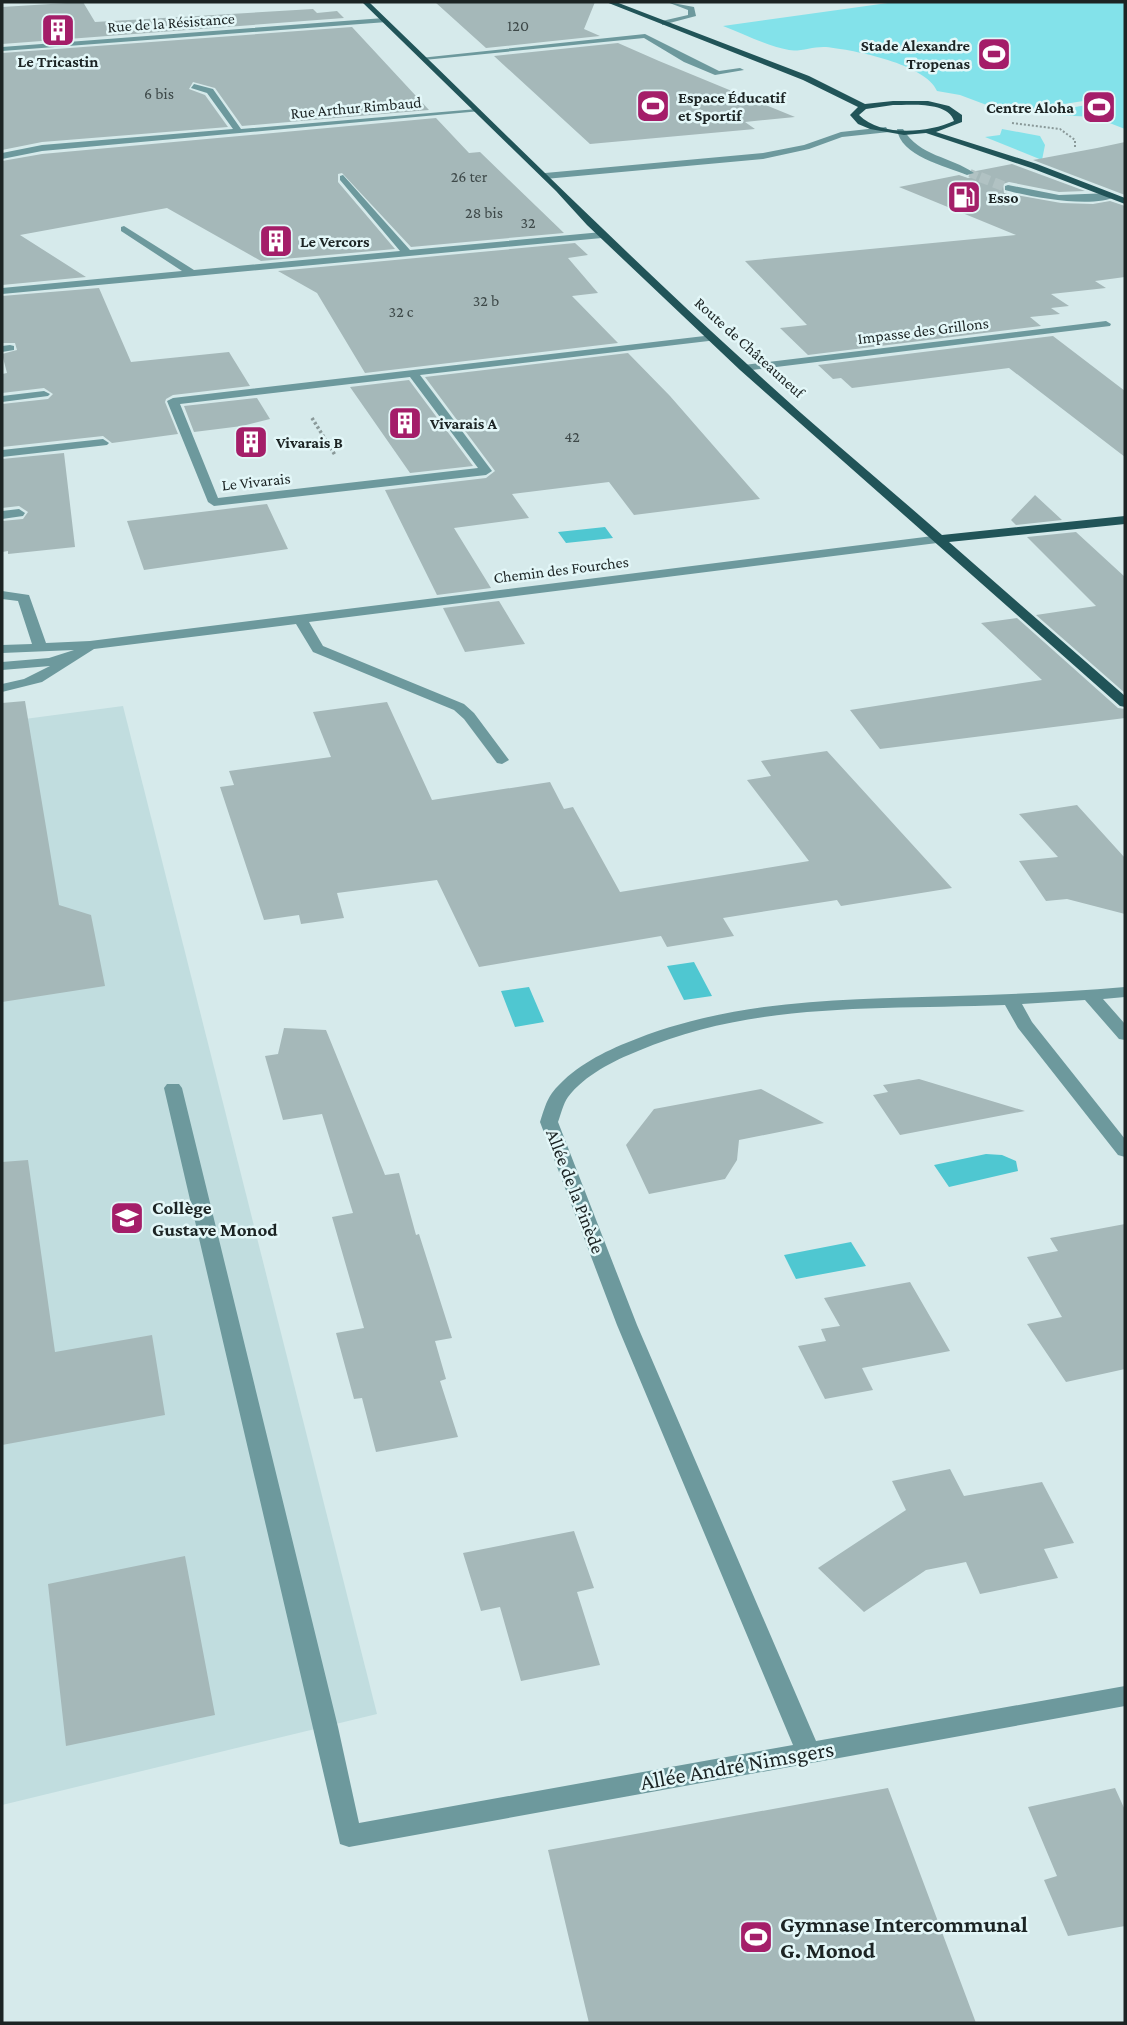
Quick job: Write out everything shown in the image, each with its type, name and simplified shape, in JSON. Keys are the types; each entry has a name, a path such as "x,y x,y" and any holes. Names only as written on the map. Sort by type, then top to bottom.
{"main road":[{"name":"Route de Châteauneuf","path":"365,2 545,176 602,235 744,368 1125,703"},
{"path":"610,2 806,78 857,93"},
{"path":"806,78 864,107"},
{"path":"869,96 893,103"},
{"path":"893,103 920,103 947,109 959,117 958,122 952,126 924,131 886,130 856,120 854,115 864,107 893,103"},
{"path":"952,126 1034,166"},
{"path":"924,131 1034,166 1125,201"},
{"name":"Chemin des Fourches","path":"941,539 1125,520"}],"street":[{"path":"665,23 692,16 691,9 670,2"},
{"name":"Rue de la Résistance","path":"2,49 384,20"},
{"path":"424,58 645,36 687,60 718,73 740,70"},
{"path":"194,86 210,91 238,131"},
{"name":"Rue Arthur Rimbaud","path":"2,156 42,148 477,111"},
{"path":"841,135 856,120"},
{"path":"545,176 763,156 806,147 841,135 886,130"},
{"path":"901,131 904,141 934,158 970,173"},
{"path":"672,164 687,177"},
{"path":"343,178 408,254"},
{"path":"1008,188 1029,195 1072,200 1111,196"},
{"path":"124,229 194,274"},
{"path":"2,291 602,235"},
{"name":"Impasse des Grillons","path":"744,368 1106,324"},
{"name":"Le Vivarais","path":"413,373 486,471 214,502 173,401 413,373 713,338"},
{"path":"2,399 44,394"},
{"path":"2,454 103,443"},
{"path":"2,515 19,513"},
{"name":"Chemin des Fourches","path":"8,648 90,645 941,539"},
{"path":"2,595 24,598 40,647"},
{"path":"300,619 318,649 459,708 469,716 502,760"},
{"path":"2,637 8,648"},
{"path":"2,667 69,659 79,655 90,645"},
{"path":"2,688 27,685 48,676 69,659"},
{"name":"Allée de la Pinède","path":"808,1752 626,1325 549,1122 550,1110 572,1080 591,1066 640,1043 719,1020 790,1007 1125,992"},
{"path":"1090,995 1125,1035"},
{"path":"1010,999 1024,1024 1125,1151"},
{"name":"Allée André Nimsgers","path":"173,1088 326,1727 349,1836 1125,1696"}],"path":[{"path":"293,387 354,486"}],"shaded area":[{"name":"Stade Alexandre Tropenas","path":"895,2 1125,2 1125,129 1094,117 1036,114 1109,101 1102,98 1008,113 960,95 937,91 930,81 919,73 888,60 826,47 789,50 723,26"},
{"path":"1002,129 1040,136 1045,145 1042,160 985,137 1000,135"},
{"path":"605,527 613,538 566,543 558,532"},
{"name":"Collège Gustave Monod","path":"123,706 377,1714 2,1805 2,722"},
{"path":"694,962 712,996 684,1000 667,966"},
{"path":"529,987 544,1022 515,1027 501,991"},
{"path":"986,1154 1002,1155 1016,1161 1018,1171 949,1187 934,1165"},
{"path":"851,1242 866,1266 796,1279 784,1255"}],"building":[{"path":"83,2 95,22 313,9 317,13 337,11 344,18 2,44 2,7"},
{"path":"435,2 595,2 584,29 600,36 486,48"},
{"path":"352,27 429,110 242,126 215,88 193,82 189,89 205,95 228,127 42,142 2,150 2,53"},
{"name":"Espace Éducatif et Sportif","path":"618,43 795,117 745,122 755,129 590,144 494,56"},
{"path":"436,118 469,153 480,152 564,233 411,247 342,173 338,174 338,182 395,249 261,261 167,208 20,235 86,277 2,285 2,161 42,154"},
{"path":"1125,142 1125,195 1033,160 1097,148"},
{"path":"1012,164 1085,191 1059,192 1009,182 1003,184 1004,193 1061,203 1093,204 1110,201 1125,206 1125,277 1095,281 1106,288 1051,294 1069,306 1051,308 1060,314 1030,317 1041,326 808,355 780,328 807,325 745,261 1016,235 899,187 959,175 968,178 975,176 976,171"},
{"path":"575,243 588,255 568,258 598,293 572,296 618,343 365,373 317,293 278,271"},
{"path":"99,288 131,362 229,352 250,386 173,395 166,399 178,434 112,443 103,436 2,447 2,404 48,399 53,394 44,388 2,393 2,374 7,373 2,354 17,350 15,343 2,343 2,296"},
{"path":"1053,336 1125,391 1125,457 1009,368 852,388 841,378 833,379 818,365"},
{"path":"628,353 670,396 760,499 634,515 609,482 512,494 529,518 454,528 491,588 437,595 385,490 486,478 495,471 425,377"},
{"name":"Vivarais A","path":"409,380 473,466 410,473 350,387"},
{"path":"257,398 270,419 242,426 194,432 184,406"},
{"path":"64,453 75,547 8,554 8,551 2,552 2,521 23,519 28,512 19,506 2,508 2,459"},
{"path":"1035,495 1062,520 1016,525 1011,520"},
{"path":"267,504 288,549 144,570 127,521"},
{"path":"1076,532 1125,577 1125,693 1036,615 1096,606 1027,537"},
{"path":"499,601 525,644 465,652 443,608"},
{"path":"1017,618 1118,708 1125,709 1125,718 880,749 850,710 1042,680 981,623"},
{"path":"25,701 59,905 91,915 105,986 2,1002 2,703"},
{"path":"387,702 432,800 550,782 564,809 573,807 620,892 809,861 747,780 771,776 761,761 827,751 952,888 841,906 837,900 723,918 734,936 667,947 661,936 479,967 437,880 337,893 344,918 301,924 299,915 264,920 220,787 234,785 229,771 331,757 313,712"},
{"path":"1077,805 1125,858 1125,914 1067,899 1046,901 1019,861 1058,857 1019,814"},
{"path":"284,1028 326,1030 385,1175 399,1173 416,1235 419,1234 452,1338 435,1341 446,1379 440,1381 458,1437 376,1452 362,1398 354,1399 336,1333 364,1328 332,1217 353,1213 322,1114 283,1120 265,1056 278,1054"},
{"path":"919,1079 1025,1111 900,1135 873,1095 888,1092 883,1085"},
{"path":"761,1089 824,1123 739,1140 737,1160 725,1179 649,1194 626,1145 654,1109"},
{"path":"28,1160 55,1352 152,1335 165,1415 2,1445 2,1162"},
{"path":"1125,1224 1125,1369 1066,1382 1027,1324 1062,1317 1027,1257 1058,1251 1050,1238"},
{"path":"910,1282 950,1351 862,1368 873,1390 825,1399 798,1346 826,1341 821,1329 840,1326 824,1298"},
{"path":"950,1469 964,1496 1042,1482 1074,1543 1044,1549 1058,1578 980,1594 966,1562 926,1570 864,1612 818,1568 906,1510 892,1481"},
{"path":"574,1531 594,1588 577,1592 600,1665 521,1681 500,1607 481,1611 463,1553"},
{"path":"185,1556 215,1715 66,1746 48,1584"},
{"name":"Gymnase Intercommunal G. Monod","path":"888,1788 976,2023 589,2023 548,1850"},
{"path":"1115,1788 1125,1810 1125,1926 1068,1936 1044,1880 1057,1876 1028,1807"}],"tunnel":[{"path":"970,173 984,179"},
{"path":"980,177 1008,188"}],"place":[{"name":"Le Tricastin","path":"58,30"},
{"name":"Stade Alexandre Tropenas","path":"994,54"},
{"name":"Espace Éducatif et Sportif","path":"653,106"},
{"name":"Centre Aloha","path":"1099,107"},
{"name":"Esso","path":"964,197"},
{"name":"Le Vercors","path":"276,241"},
{"name":"Vivarais A","path":"405,423"},
{"name":"Vivarais B","path":"251,442"},
{"name":"Collège Gustave Monod","path":"127,1218"},
{"name":"Gymnase Intercommunal G. Monod","path":"756,1937"}]}
